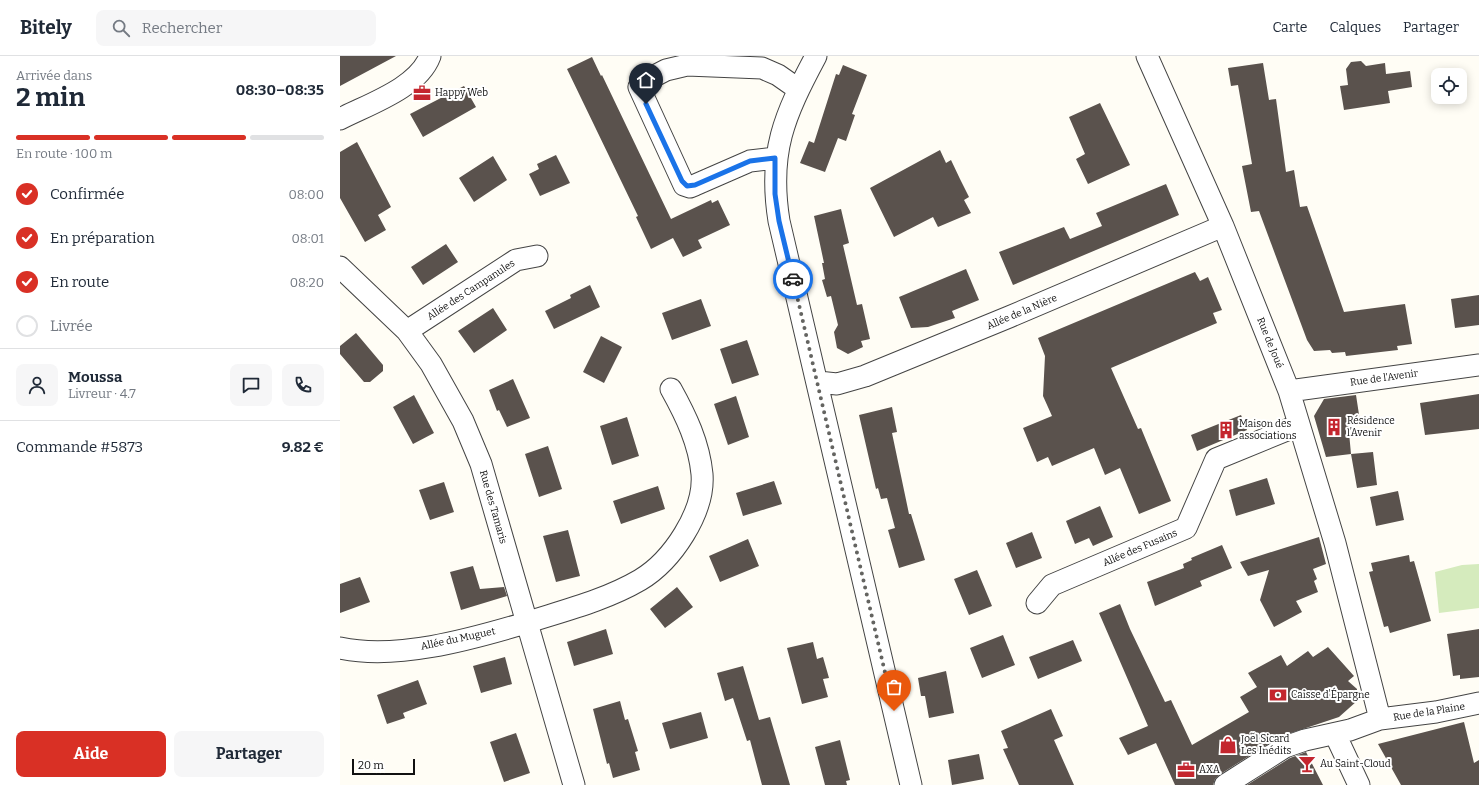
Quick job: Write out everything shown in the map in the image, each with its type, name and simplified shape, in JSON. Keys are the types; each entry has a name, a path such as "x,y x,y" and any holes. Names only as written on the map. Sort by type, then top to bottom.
{"street":[{"path":"340,119 410,83 420,74 430,56"},
{"path":"816,56 798,89 781,130 775,158 775,194 779,221 818,382 911,785"},
{"name":"Rue de Joué","path":"1147,56 1223,226 1289,391 1335,543 1380,719"},
{"path":"775,158 750,161 690,187 684,185 639,87 643,82 666,70 687,65 762,68 778,75 798,89"},
{"name":"Allée de la Nière","path":"818,382 837,384 865,376 1009,317 1223,226"},
{"name":"Allée des Campanules","path":"407,331 516,260 537,256"},
{"name":"Rue des Tamaris","path":"340,267 407,331 431,364 463,421 481,464 574,785"},
{"name":"Rue de l'Avenir","path":"1289,391 1479,365"},
{"name":"Allée du Muguet","path":"340,648 378,651 438,645 527,622 598,600 642,579 656,568 681,540 695,512 702,476 695,440 688,422 671,389"},
{"name":"Allée des Fusains","path":"1037,603 1052,585 1186,528 1216,459 1300,425"},
{"name":"Rue de la Plaine","path":"1225,785 1284,747 1305,740 1334,734 1380,719 1436,712 1479,704"},
{"path":"1334,734 1359,785"}],"green space":[{"path":"1479,564 1479,608 1439,613 1435,572 1462,565"}],"building":[{"path":"340,56 396,56 340,86"},
{"path":"592,57 671,219 711,200 712,203 718,200 730,225 698,240 702,248 683,257 673,238 651,249 636,217 638,216 567,69"},
{"path":"1361,61 1366,66 1385,63 1386,74 1410,71 1412,87 1388,91 1390,103 1344,110 1340,86 1348,85 1346,69 1351,62"},
{"path":"1263,63 1269,100 1276,99 1286,172 1294,170 1300,207 1307,206 1344,312 1405,304 1412,344 1397,346 1398,350 1346,356 1345,352 1332,353 1330,350 1314,351 1307,340 1259,211 1251,212 1242,166 1252,164 1238,85 1231,86 1228,68"},
{"path":"843,65 867,75 852,114 855,115 846,141 838,138 825,172 800,163 809,141 814,143 836,74 839,75"},
{"path":"464,86 476,107 423,137 410,114"},
{"path":"1100,103 1130,165 1088,184 1076,159 1085,154 1069,117"},
{"path":"357,142 391,207 378,215 386,230 365,242 340,198 340,152"},
{"path":"940,150 946,163 951,160 969,197 964,200 971,213 938,227 933,217 894,237 870,188"},
{"path":"556,155 570,183 540,196 529,174 539,169 537,164"},
{"path":"493,156 507,180 474,202 459,178"},
{"path":"1166,184 1179,215 1013,285 999,252 1064,227 1070,239 1102,226 1096,213"},
{"path":"841,209 849,243 843,245 857,305 862,304 870,339 861,341 863,347 848,354 837,348 834,332 838,325 831,296 827,297 822,280 825,279 822,263 824,263 814,216"},
{"path":"446,244 458,262 423,285 411,267"},
{"path":"966,269 979,300 952,311 955,318 928,327 911,328 899,297"},
{"path":"1195,272 1200,281 1208,277 1222,310 1213,313 1217,323 1111,368 1138,429 1141,428 1171,501 1139,514 1120,468 1105,475 1094,448 1052,466 1048,457 1037,462 1023,428 1052,416 1043,396 1045,356 1038,338"},
{"path":"590,285 600,307 554,329 545,311 571,298 570,295"},
{"path":"1479,295 1479,325 1455,328 1451,299"},
{"path":"701,299 711,326 672,340 662,313"},
{"path":"493,308 507,330 474,353 458,331"},
{"path":"356,333 383,365 383,371 370,382 364,382 340,354 340,346"},
{"path":"601,336 622,347 604,383 583,372"},
{"path":"747,340 759,375 732,384 720,349"},
{"path":"513,379 530,418 507,427 499,410 497,411 489,390"},
{"path":"1479,394 1479,429 1425,435 1420,403"},
{"path":"414,395 434,433 413,444 393,407"},
{"name":"Résidence l’Avenir","path":"1356,395 1360,421 1348,422 1351,454 1326,457 1314,416 1324,399"},
{"path":"736,396 749,437 728,445 714,404"},
{"path":"892,407 897,432 892,433 909,514 911,514 925,560 899,568 888,530 895,528 887,498 881,499 878,488 876,489 859,415"},
{"name":"Maison des associations","path":"1241,415 1247,430 1197,451 1191,435"},
{"path":"627,417 639,456 612,465 600,426"},
{"path":"548,446 562,489 539,497 525,454"},
{"path":"1373,452 1377,485 1357,488 1351,454"},
{"path":"1267,478 1275,504 1236,516 1229,490"},
{"path":"774,481 782,504 743,516 736,493"},
{"path":"444,482 454,512 430,520 419,490"},
{"path":"658,486 665,509 621,524 613,501"},
{"path":"1398,491 1404,520 1376,526 1370,497"},
{"path":"1100,506 1113,537 1093,546 1089,538 1075,544 1066,521"},
{"path":"568,530 580,576 556,582 543,536"},
{"path":"1032,532 1042,558 1016,568 1006,543"},
{"path":"1319,537 1326,564 1313,569 1317,579 1314,581 1318,592 1296,601 1302,612 1274,627 1260,600 1269,570 1248,576 1240,562"},
{"path":"748,539 759,566 720,582 709,556"},
{"path":"1222,545 1232,568 1200,581 1202,586 1155,606 1147,582 1184,568 1183,564 1192,560 1191,558"},
{"path":"1409,555 1410,562 1414,561 1431,621 1390,633 1388,626 1384,627 1369,572 1373,571 1371,563"},
{"path":"473,566 480,589 504,587 507,596 461,610 450,572"},
{"path":"977,570 992,606 969,615 954,579"},
{"path":"360,577 370,602 340,613 340,584"},
{"path":"677,587 693,607 665,628 650,609"},
{"path":"1120,604 1130,629 1165,702 1171,700 1192,745 1249,712 1240,697 1257,687 1248,673 1281,655 1287,666 1308,651 1313,657 1328,647 1354,676 1348,681 1357,689 1357,701 1339,717 1279,737 1219,775 1215,779 1213,785 1175,785 1156,743 1128,755 1119,738 1148,726 1099,613"},
{"path":"606,629 613,654 574,666 567,642"},
{"path":"1479,629 1479,677 1460,679 1460,675 1453,676 1447,634"},
{"path":"1003,635 1015,665 982,678 970,648"},
{"path":"1073,640 1082,661 1038,679 1029,657"},
{"path":"813,642 817,659 823,657 829,678 823,679 828,697 802,704 787,648"},
{"path":"505,657 512,684 481,693 473,666"},
{"path":"743,666 759,720 770,717 790,785 762,785 750,740 747,741 733,698 725,701 717,673"},
{"path":"946,671 954,713 929,718 925,696 921,696 918,678"},
{"path":"418,680 427,704 403,713 405,718 387,724 377,695"},
{"path":"620,701 625,720 628,719 638,751 635,752 640,770 613,778 609,763 607,764 593,709"},
{"path":"1051,709 1063,736 1054,740 1074,785 1019,785 1003,749 1008,748 1001,731"},
{"path":"701,712 708,738 670,749 662,723"},
{"path":"1464,722 1474,763 1479,760 1479,785 1401,785 1378,744"},
{"path":"516,733 530,773 504,782 490,742"},
{"path":"840,740 850,780 846,781 847,785 825,785 815,747"},
{"path":"1306,752 1323,785 1247,785 1290,758"},
{"path":"979,754 984,779 952,785 948,760"}],"way so far":[{"path":"793,279 862,568 894,711"}],"place":[{"name":"Happy Web","path":"422,93"},
{"name":"Résidence l’Avenir","path":"1334,427"},
{"name":"Maison des associations","path":"1226,430"},
{"name":"Caisse d'Épargne","path":"1278,695"},
{"name":"Joël Sicard Les Inédits","path":"1228,745"},
{"name":"Au Saint-Cloud","path":"1307,764"},
{"name":"AXA","path":"1186,770"}],"route":[{"path":"646,104 684,185 690,187 750,161 763,158 775,158 775,194 779,221 793,279"}]}
